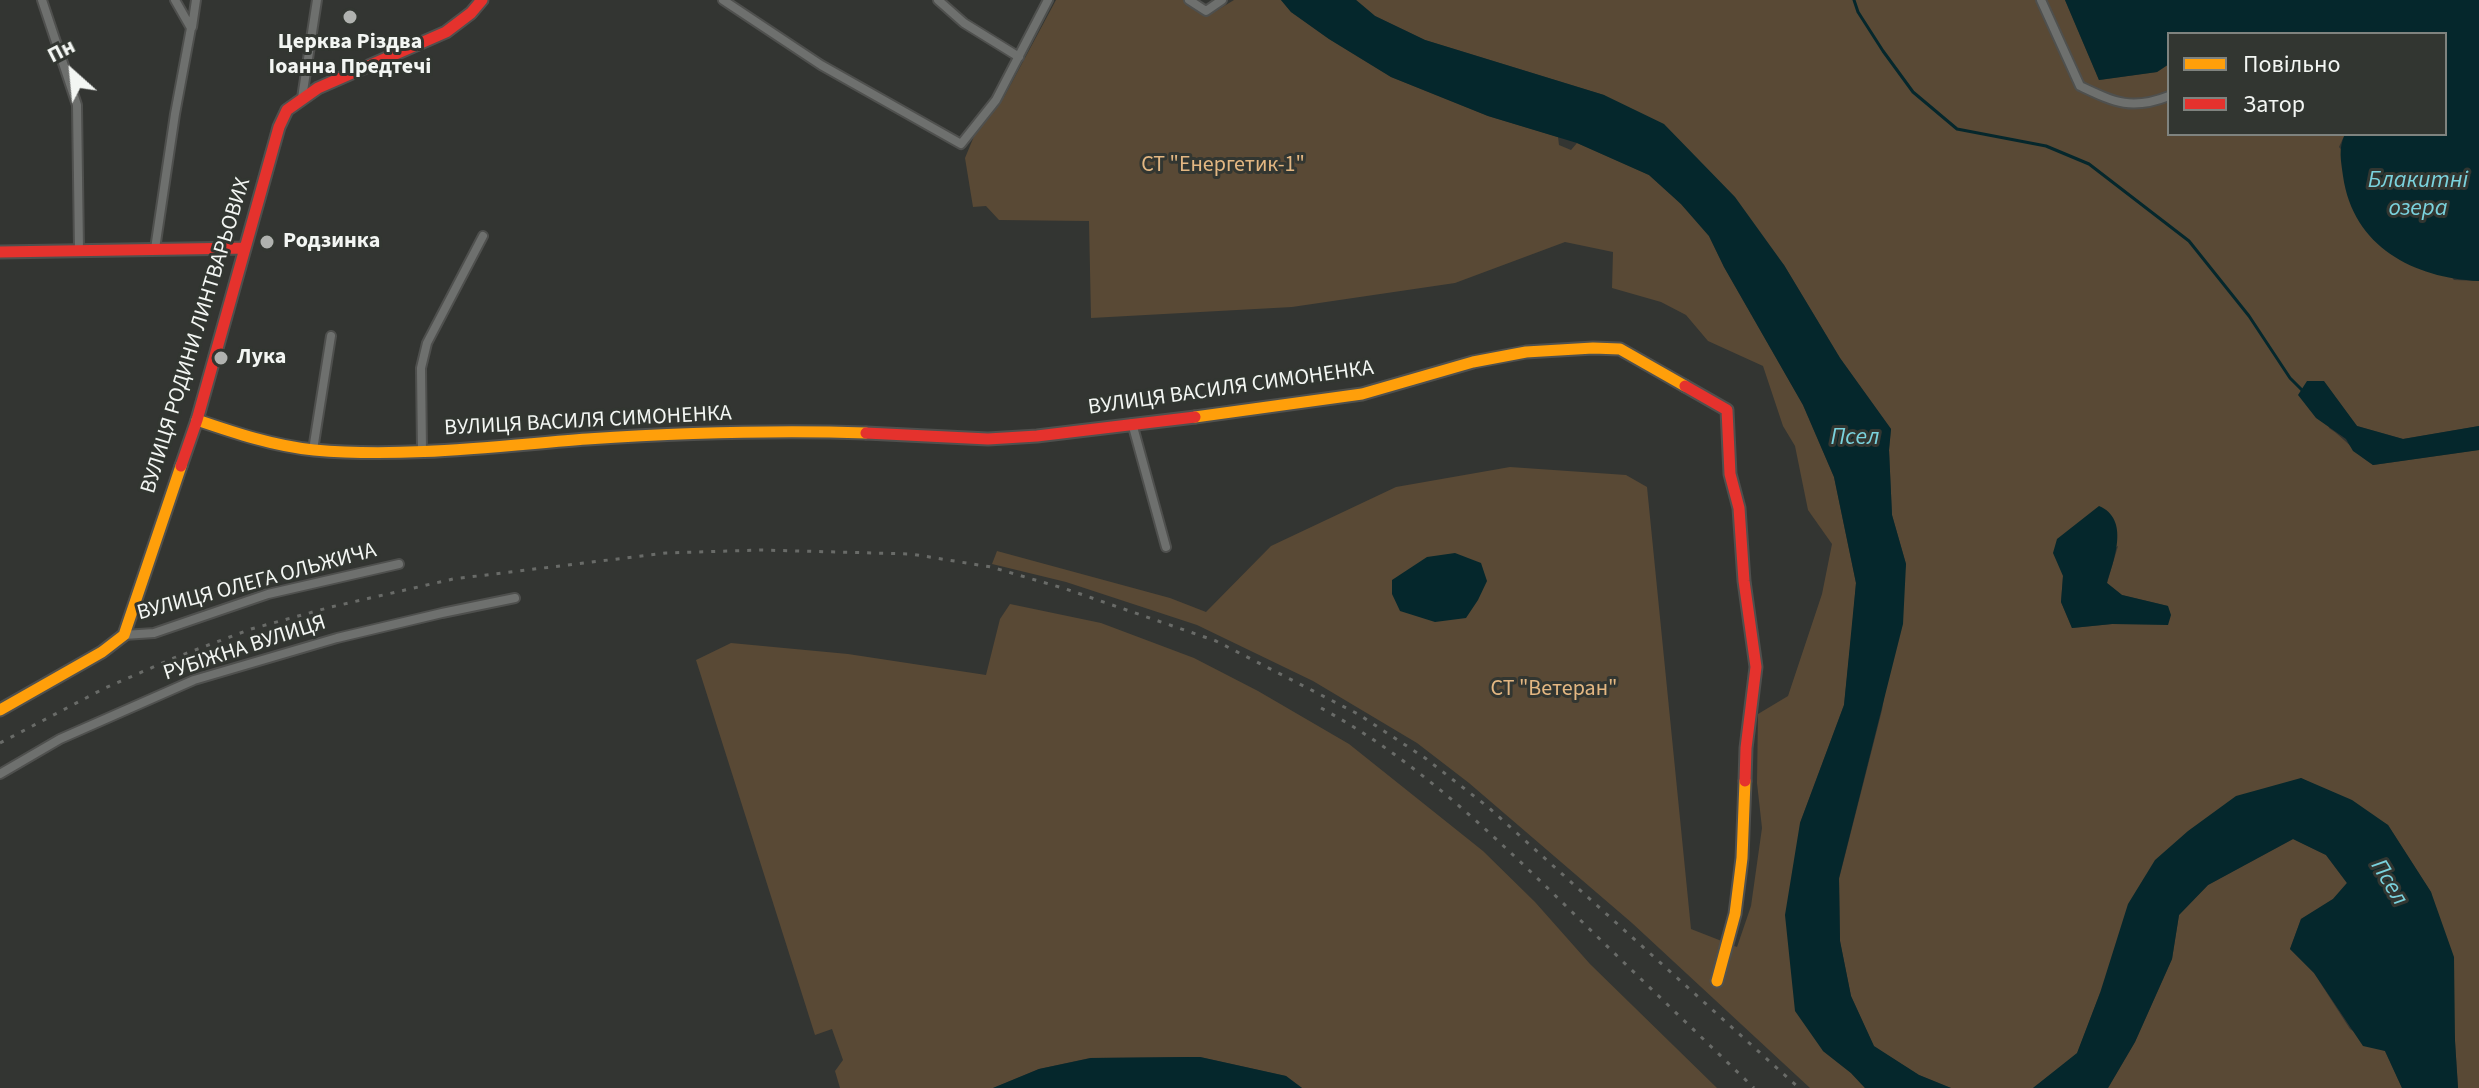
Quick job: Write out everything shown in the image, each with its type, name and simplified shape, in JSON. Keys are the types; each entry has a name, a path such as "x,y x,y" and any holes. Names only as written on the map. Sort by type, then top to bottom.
{"street":[{"path":"42,0 77,105 79,250"},
{"path":"175,0 191,28"},
{"path":"155,249 196,0"},
{"name":"ВУЛИЦЯ РОДИНИ ЛИНТВАРЬОВИХ","path":"302,98 317,0"},
{"name":"ВУЛИЦЯ РОДИНИ ЛИНТВАРЬОВИХ","path":"124,635 197,420 279,127 287,110 318,88 446,32 471,13 482,0"},
{"path":"723,0 821,65 961,144 996,100 1048,0"},
{"path":"938,0 964,23 1019,57"},
{"path":"1189,0 1206,11 1222,0"},
{"path":"2041,0 2080,86 2118,104 2155,101 2167,97"},
{"path":"422,451 421,368 427,343 483,236"},
{"path":"0,252 244,248"},
{"path":"313,450 331,336"},
{"name":"ВУЛИЦЯ ВАСИЛЯ СИМОНЕНКА","path":"197,420 257,440 313,450 422,451 723,433 862,433 988,439 1037,436 1362,394 1526,352 1620,349 1727,410 1730,474 1739,508 1744,581 1756,667 1746,748 1742,858 1735,914 1717,981"},
{"path":"1132,423 1166,547"},
{"name":"ВУЛИЦЯ ОЛЕГА ОЛЬЖИЧА","path":"124,635 154,633 268,594 399,564"},
{"name":"РУБІЖНА ВУЛИЦЯ","path":"0,774 60,739 194,680 337,638 515,598"},
{"path":"0,710 102,652 124,635"}],"green space":[{"path":"1056,0 1184,0 1209,15 1234,0 1281,0 1291,12 1329,39 1391,77 1488,116 1558,137 1559,145 1571,150 1577,143 1649,175 1681,204 1709,236 1803,405 1834,477 1856,583 1844,705 1800,823 1823,1051 1865,1088 1810,1088 1632,923 1469,783 1417,743 1313,681 1197,625 1066,582 992,564 997,551 1170,598 1206,612 1271,546 1396,487 1510,467 1626,475 1647,487 1691,929 1737,947 1751,906 1762,828 1757,783 1758,714 1788,696 1822,594 1832,544 1808,510 1795,446 1783,426 1763,366 1708,341 1686,315 1661,302 1612,288 1613,252 1565,242 1455,283 1292,307 1091,318 1089,221 999,220 986,206 973,207 965,158 977,129 1004,97"},
{"path":"1356,0 2065,0 2099,80 2157,72 2167,65 2167,136 2344,136 2339,147 2454,280 2479,281 2479,426 2403,439 2357,426 2323,381 2329,428 2373,465 2479,450 2479,1088 2458,1088 2455,1041 2431,892 2388,825 2301,778 2100,993 2077,1054 2033,1088 1951,1088 1919,1075 1874,1047 1851,996 1840,941 1839,879 1882,710 1906,564 1892,515 1891,429 1840,358 1784,265 1604,95 1425,40 1375,16","holes":["2118,546 2107,583 2122,595 2168,606 2112,624 2072,628 2061,602 2063,576"]},
{"path":"1010,604 1101,623 1194,658 1349,744 1483,851 1535,902 1590,964 1717,1088 1302,1088 1286,1076 1189,1057 1090,1058 1039,1069 993,1088 840,1088 835,1071 843,1060 832,1029 815,1035 696,660 731,643 848,654 986,675 1000,619"},
{"path":"2293,839 2326,855 2347,883 2333,899 2301,919 2290,949 2314,973 2350,1029 2385,1051 2402,1088 2108,1088 2135,1042 2172,959 2179,915 2208,885"}],"water":[{"name":"Псел","path":"1281,0 1356,0 1375,16 1425,40 1604,95 1664,124 1735,197 1784,265 1840,358 1891,429 1892,515 1906,564 1903,624 1839,878 1840,941 1851,996 1874,1046 1919,1075 1951,1088 1865,1088 1823,1051 1795,1011 1785,915 1800,823 1844,705 1856,583 1834,477 1803,405 1709,236 1681,204 1649,175 1577,143 1488,116 1391,77 1329,39 1291,12"},
{"name":"Блакитні озера","path":"2065,0 2479,0 2479,281 2432,273 2390,254 2373,240 2359,222 2349,201 2343,176 2341,150 2344,136 2447,136 2447,32 2167,32 2167,65 2157,72 2099,80"},
{"path":"2307,381 2324,381 2357,426 2403,439 2479,426 2479,450 2373,465 2353,451 2346,439 2316,418 2298,395"},
{"path":"2099,506 2109,512 2117,530 2116,552 2107,583 2122,595 2168,606 2171,615 2168,625 2112,624 2072,628 2061,602 2063,576 2053,553 2057,539"},
{"path":"1455,553 1481,563 1487,581 1466,618 1435,622 1400,611 1392,594 1392,580 1427,557"},
{"name":"Псел","path":"2301,778 2352,800 2388,825 2431,892 2454,957 2458,1088 2402,1088 2385,1051 2363,1046 2314,973 2290,949 2301,919 2333,899 2347,883 2326,855 2293,839 2208,885 2179,915 2172,959 2135,1042 2108,1088 2033,1088 2077,1053 2128,904 2155,860 2236,796"},
{"path":"1200,1057 1286,1076 1302,1088 993,1088 1039,1069 1091,1058"}],"waterway":[{"path":"1854,0 1858,12 1883,51 1913,92 1957,129 2046,146 2089,164 2189,241 2249,316 2290,378 2303,391"}],"railway":[{"path":"0,743 105,688 251,629 453,579 666,553 761,550 911,554 991,567 1066,589 1216,641 1358,714 1425,758 1488,807 1799,1088"},
{"path":"1321,708 1388,750 1480,824 1754,1088"}],"traffic: slow":[{"path":"1195,417 1362,394 1473,362 1526,352 1620,349 1685,386"},
{"path":"197,420 284,445 314,450 382,453 691,434 866,433"},
{"path":"0,710 102,652 124,635 181,466"},
{"path":"1717,981 1735,914 1742,858 1745,781"}],"traffic: jam":[{"path":"181,466 197,420 279,127 287,110 318,88 446,32 471,13 482,0"},
{"path":"0,252 244,248"},
{"path":"1685,386 1727,410 1730,474 1739,508 1744,581 1756,667 1745,781"},
{"path":"866,433 988,439 1195,417"}],"place":[{"name":"Церква Різдва Іоанна Предтечі","path":"350,17"},
{"name":"Родзинка","path":"267,242"},
{"name":"Лука","path":"221,358"}],"park label":[{"name":"СТ \"Енергетик-1\"","path":"1223,166"},
{"name":"СТ \"Ветеран\"","path":"1554,690"}]}
